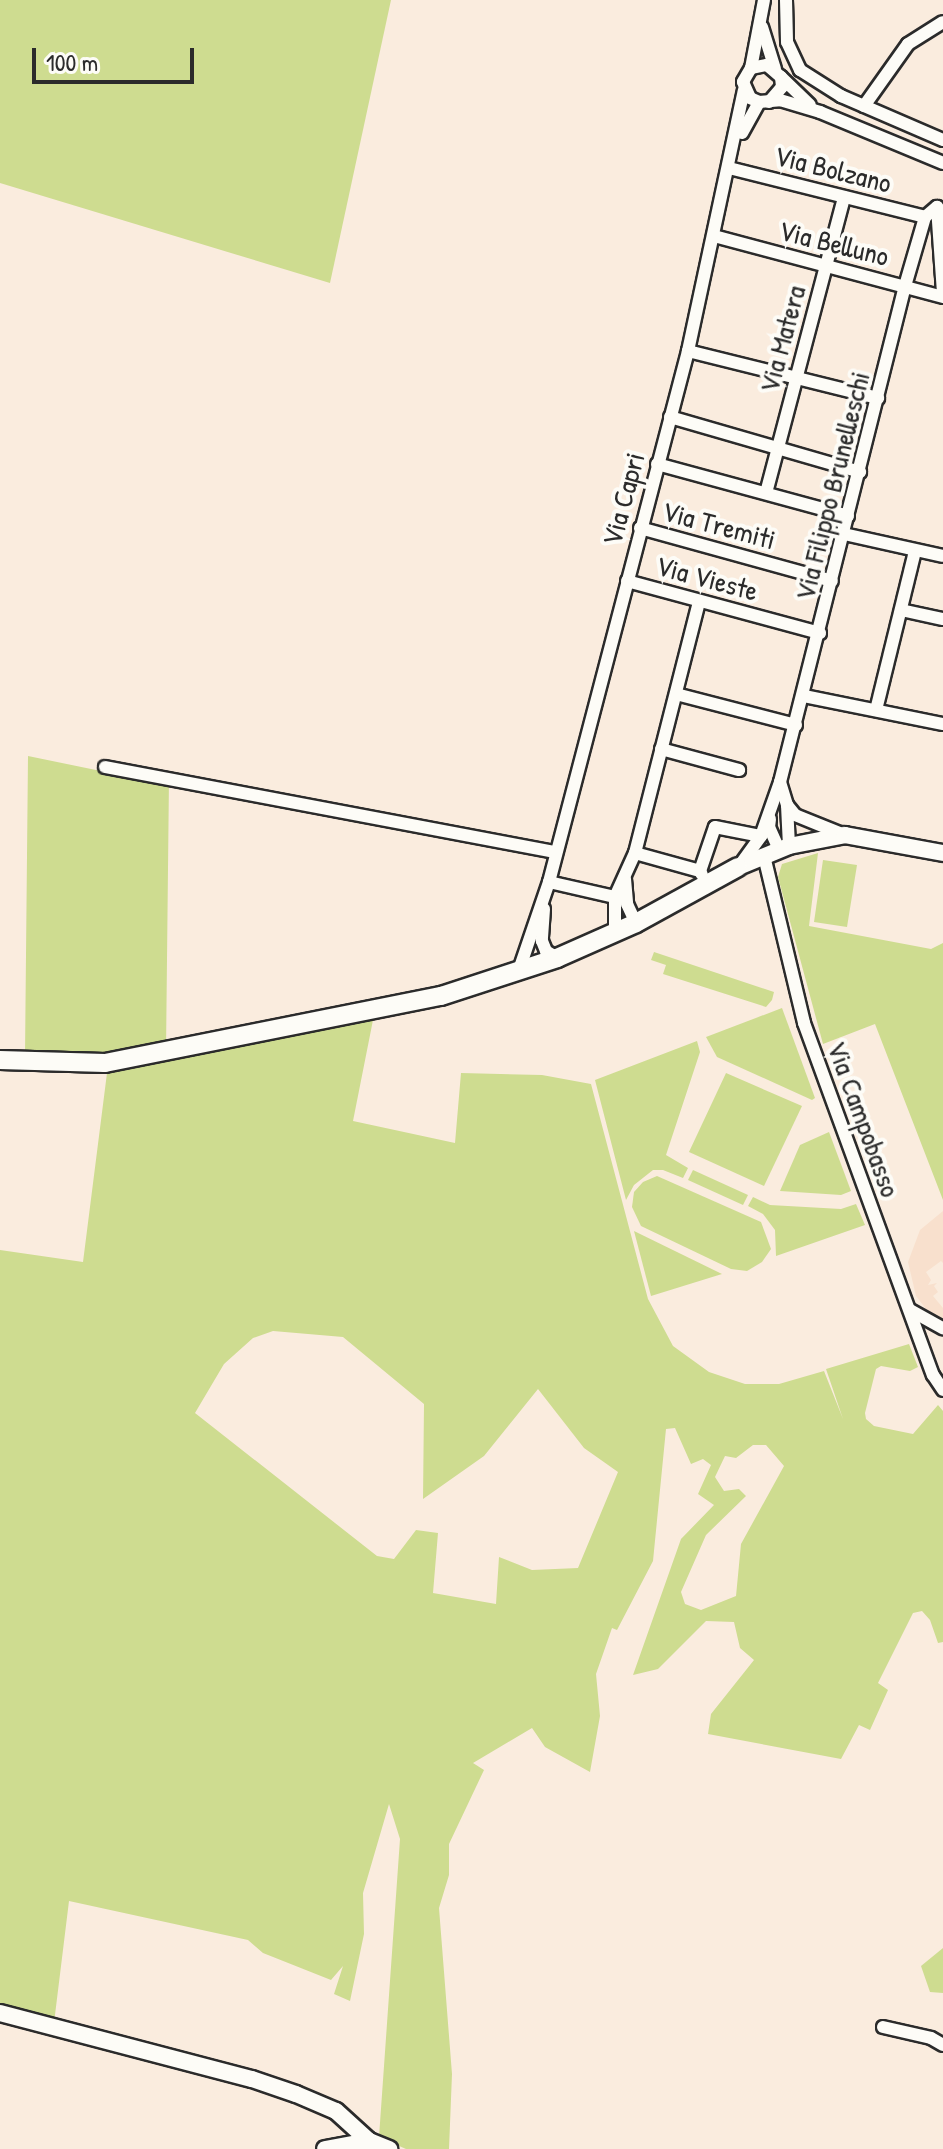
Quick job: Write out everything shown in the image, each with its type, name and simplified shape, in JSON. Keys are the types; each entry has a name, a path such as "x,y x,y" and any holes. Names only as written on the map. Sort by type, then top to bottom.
{"main road":[{"path":"0,1060 105,1063 441,996 557,958 636,923 704,878 738,867"}],"street":[{"name":"Via Capri","path":"518,973 547,887 688,351 730,163 743,82 751,68 764,0"},
{"path":"786,0 787,42 800,70 841,96 943,140"},
{"name":"Via Capri","path":"730,163 751,111 782,87 761,20"},
{"path":"864,106 908,44 943,22"},
{"path":"751,68 767,65 795,94 820,112"},
{"path":"744,90 764,102 780,100 820,112 943,163"},
{"name":"Via Bolzano","path":"730,163 925,217"},
{"name":"Via Matera","path":"766,493 844,197"},
{"path":"925,217 940,208 943,295"},
{"name":"Via Filippo Brunelleschi","path":"738,867 761,836 780,782 925,217"},
{"name":"Via Belluno","path":"714,236 943,295"},
{"path":"688,351 878,398"},
{"path":"670,417 860,472"},
{"path":"657,464 848,516"},
{"name":"Via Tremiti","path":"640,528 832,581"},
{"path":"844,534 943,556"},
{"path":"876,710 915,551"},
{"name":"Via Vieste","path":"627,581 820,633"},
{"path":"615,932 615,897 635,853 699,602"},
{"path":"901,610 943,619"},
{"path":"676,694 796,725"},
{"path":"804,696 943,724"},
{"path":"661,749 739,770"},
{"path":"105,767 556,852"},
{"path":"777,850 787,805 780,782"},
{"path":"787,805 806,822 845,835 943,853"},
{"path":"770,812 769,827 777,850"},
{"path":"635,853 704,878 715,827 761,836"},
{"path":"738,867 777,850 845,835"},
{"name":"Via Campobasso","path":"777,850 804,1023 825,1104 859,1195 910,1310 933,1375 943,1390"},
{"path":"625,879 627,904 636,923"},
{"name":"Via Capri","path":"547,887 542,941 546,951 557,958"},
{"path":"547,887 615,897"},
{"path":"910,1310 943,1328"},
{"path":"0,2013 252,2079 296,2094 336,2111 363,2142"},
{"path":"883,2027 931,2038 943,2045"},
{"path":"325,2149 363,2142 389,2149"}],"shaded area":[{"path":"943,1211 943,1263 941,1261 926,1272 931,1280 928,1285 937,1283 934,1286 938,1292 933,1296 943,1308 943,1320 926,1309 916,1296 908,1262 920,1230"}],"green space":[{"path":"0,0 391,0 330,283 0,183"},
{"path":"28,756 125,776 169,778 166,1052 56,1067 25,1055"},
{"path":"818,853 809,926 931,949 943,943 943,1200 875,1024 823,1044 778,877 782,864"},
{"path":"823,860 857,865 847,927 814,922"},
{"path":"654,952 774,992 772,1000 766,1007 663,974 666,965 651,960"},
{"path":"782,1008 815,1098 812,1100 717,1057 706,1037"},
{"path":"373,1020 353,1121 455,1143 461,1073 542,1075 591,1084 648,1299 673,1346 709,1372 745,1384 779,1384 824,1371 843,1419 826,1369 909,1344 918,1367 910,1371 881,1366 876,1369 866,1419 874,1426 913,1434 938,1405 943,1411 943,1642 938,1643 930,1620 922,1611 913,1613 878,1683 888,1690 870,1730 859,1725 841,1759 708,1734 711,1714 754,1660 740,1648 734,1622 706,1621 658,1669 633,1675 681,1539 714,1505 698,1494 711,1465 703,1459 691,1464 675,1428 666,1429 653,1561 617,1630 612,1628 596,1674 600,1716 590,1772 545,1747 532,1728 473,1763 484,1770 449,1844 449,1875 439,1908 452,2074 449,2149 406,2149 379,2137 400,1839 389,1804 363,1893 364,1934 350,2001 334,1994 343,1966 331,1980 263,1953 248,1940 69,1901 54,2023 0,2009 0,1250 83,1262 107,1073","holes":["273,1331 343,1337 424,1404 423,1499 484,1456 538,1389 584,1448 618,1472 578,1568 532,1570 499,1557 496,1604 433,1593 438,1533 416,1530 394,1559 377,1556 195,1413 224,1364 253,1338","753,1445 766,1445 784,1466 741,1544 736,1596 701,1610 685,1604 681,1592 706,1535 746,1496 739,1489 724,1491 715,1477 725,1456 736,1458"]},
{"path":"697,1041 700,1052 666,1155 688,1168 683,1178 663,1170 653,1170 634,1185 626,1200 595,1080"},
{"path":"726,1073 802,1106 764,1186 689,1152"},
{"path":"829,1132 851,1191 841,1195 780,1191 800,1145"},
{"path":"693,1170 748,1195 743,1205 688,1180"},
{"path":"657,1176 761,1222 771,1249 762,1262 747,1271 731,1269 641,1226 632,1207 634,1192 643,1182"},
{"path":"753,1197 770,1205 841,1209 856,1204 865,1225 776,1256 775,1230 763,1214 748,1206"},
{"path":"634,1231 722,1274 651,1296"},
{"path":"943,1948 943,1993 930,1992 921,1966"}]}
